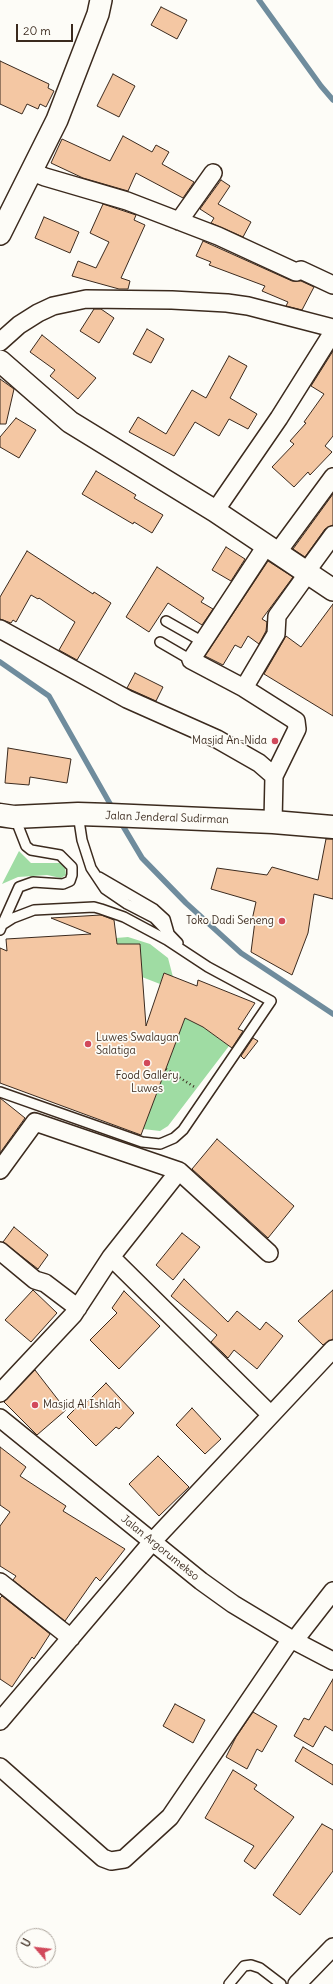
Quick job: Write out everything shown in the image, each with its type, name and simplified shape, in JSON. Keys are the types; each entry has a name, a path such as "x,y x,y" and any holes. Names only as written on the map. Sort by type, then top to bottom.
{"main road":[{"name":"Jalan Jenderal Sudirman","path":"7,816 78,814 110,815 150,818 273,822 333,827"}],"street":[{"path":"0,234 58,120 98,14 101,0"},
{"path":"32,172 45,178 106,194 179,221 218,236 296,272 301,270 333,285"},
{"path":"179,221 213,173"},
{"path":"0,342 19,325 38,313 53,306 86,299 164,300 227,303 255,308 333,328"},
{"path":"215,511 278,418 333,332"},
{"path":"0,361 70,422 215,511 333,589"},
{"path":"273,822 274,776 297,729 296,721 244,688 191,660 272,549 333,477"},
{"path":"244,688 276,634 277,616 333,536"},
{"path":"0,629 127,699 217,739 260,763 274,776"},
{"path":"0,1170 35,1122 179,1171 269,1253"},
{"path":"0,1393 78,1308 111,1257 179,1171"},
{"path":"0,1251 35,1280 45,1283 78,1308"},
{"path":"111,1257 271,1415"},
{"path":"0,1721 152,1542 333,1349"},
{"name":"Jalan Argorumekso","path":"0,1418 200,1582 232,1604 293,1640 333,1661"},
{"path":"0,1582 71,1638"},
{"path":"0,1767 103,1858 111,1861 124,1859 170,1817 293,1640 333,1591"},
{"path":"297,1984 333,1947"}],"lane":[{"path":"166,621 203,642"},
{"path":"160,642 191,660"},
{"path":"78,814 82,840 91,868 105,889 127,904 154,918 187,954"},
{"path":"2,925 19,887 33,882 63,884 70,881 72,875 72,867 60,855 31,850 26,846 7,816"},
{"path":"0,1092 142,1142 160,1144 174,1138 183,1130 208,1096 271,1001 208,967 167,940 124,917 94,907 34,910 20,914 2,925"},
{"path":"229,1984 244,1966 251,1965 260,1968 280,1984"}],"path":[{"path":"166,1069 208,1096"}],"green space":[{"path":"19,851 31,863 60,863 65,867 66,875 61,878 47,875 18,877 2,884"},
{"path":"128,937 150,944 168,958 173,977 164,973 160,984 142,977 140,944 117,944 116,938"},
{"path":"185,1018 203,1027 229,1046 168,1126 160,1131 143,1129"}],"building":[{"path":"161,7 187,20 177,39 151,25"},
{"path":"0,61 49,84 48,88 54,91 46,107 40,104 38,109 27,104 22,114 0,104"},
{"path":"113,74 135,86 119,117 97,106"},
{"path":"123,136 152,152 156,145 169,152 162,164 194,182 183,198 136,173 128,191 83,178 51,163 62,139 110,161"},
{"path":"221,180 230,186 218,204 251,222 243,237 211,223 214,218 200,209"},
{"path":"103,204 136,215 134,220 145,225 121,278 130,281 128,289 119,289 72,276 78,261 96,268 109,242 90,233"},
{"path":"44,217 79,232 70,253 35,238"},
{"path":"203,241 292,281 301,281 314,287 302,310 286,306 288,302 262,291 265,286 209,265 211,262 196,256"},
{"path":"94,309 101,309 114,318 99,343 80,331"},
{"path":"147,329 164,339 151,363 133,354"},
{"path":"42,335 96,378 78,399 50,376 55,370 30,352"},
{"path":"333,351 333,436 325,446 332,452 310,475 308,472 294,487 272,467 294,444 290,441 306,423 304,422 324,394 311,386"},
{"path":"229,356 247,366 230,398 257,414 248,429 229,419 219,436 195,422 174,456 129,432 138,417 166,434 192,390 206,398"},
{"path":"0,379 14,389 6,424 0,424"},
{"path":"16,418 36,430 19,458 0,447 0,437"},
{"path":"96,471 136,495 134,498 163,515 152,533 134,522 133,524 82,494"},
{"path":"333,494 333,525 325,529 305,557 293,549"},
{"path":"226,547 245,559 231,581 212,570"},
{"path":"27,551 93,594 94,592 111,603 77,660 59,650 75,622 39,598 38,599 31,595 16,622 13,620 11,623 0,619 0,597"},
{"path":"268,561 293,577 262,619 267,622 266,631 259,644 248,636 241,648 235,645 223,665 205,656"},
{"path":"157,567 204,598 201,602 213,609 202,625 168,603 149,632 126,617"},
{"path":"333,604 333,716 264,674 286,636 301,647"},
{"path":"135,673 163,687 156,701 127,688"},
{"path":"8,748 71,759 67,783 30,777 29,785 5,783"},
{"name":"Toko Dadi Seneng","path":"326,839 333,839 333,899 314,894 308,933 292,975 251,952 255,921 252,920 256,902 211,889 217,868 267,875 272,867 318,880"},
{"name":"Luwes Swalayan Salatiga","path":"101,915 114,920 117,944 140,944 146,1026 164,973 197,986 198,980 255,1003 238,1029 243,1031 232,1048 203,1027 185,1018 141,1135 0,1083 0,948 7,951 6,939 91,934 51,918"},
{"path":"253,1038 258,1041 244,1059 241,1056"},
{"path":"0,1098 25,1118 0,1153"},
{"path":"217,1139 294,1206 268,1238 192,1169"},
{"path":"14,1227 48,1255 38,1269 3,1242"},
{"path":"182,1233 200,1247 173,1280 156,1265"},
{"path":"184,1279 228,1322 237,1311 260,1330 266,1322 283,1336 257,1369 234,1350 228,1358 211,1342 217,1335 171,1296"},
{"path":"33,1290 57,1313 31,1342 5,1320"},
{"path":"333,1290 333,1339 323,1345 298,1321"},
{"path":"124,1291 160,1326 119,1369 90,1340 117,1313 112,1308"},
{"name":"Masjid Al Ishlah","path":"35,1370 66,1410 37,1435 4,1402"},
{"path":"106,1383 134,1413 119,1429 116,1427 96,1446 67,1417 83,1401 86,1403"},
{"path":"192,1408 221,1439 205,1454 176,1425"},
{"path":"0,1447 26,1467 20,1476 66,1506 63,1511 125,1549 100,1581 96,1577 65,1621 13,1580 16,1576 0,1566 0,1526 10,1512 0,1505"},
{"path":"158,1456 189,1487 159,1516 129,1484"},
{"path":"2,1596 50,1634 34,1659 32,1657 12,1687 0,1679 0,1598"},
{"path":"333,1679 333,1731 325,1726 313,1747 294,1736 304,1718 309,1720"},
{"path":"175,1704 205,1720 193,1743 163,1726"},
{"path":"253,1712 277,1726 262,1752 257,1749 247,1769 226,1757 236,1737"},
{"path":"303,1747 333,1765 333,1785 295,1761"},
{"path":"233,1770 257,1785 254,1789 294,1817 255,1869 244,1861 254,1846 205,1818"},
{"path":"322,1824 333,1830 333,1871 300,1915 273,1895"}],"waterway":[{"path":"259,0 321,86 333,100"},
{"path":"0,662 49,696 113,809"},
{"path":"120,821 142,858 186,903 241,953 333,1014"}],"place":[{"name":"Masjid An-Nida","path":"275,741"},
{"name":"Toko Dadi Seneng","path":"282,921"},
{"name":"Luwes Swalayan Salatiga","path":"88,1044"},
{"name":"Food Gallery Luwes","path":"147,1063"},
{"name":"Masjid Al Ishlah","path":"35,1405"}]}
